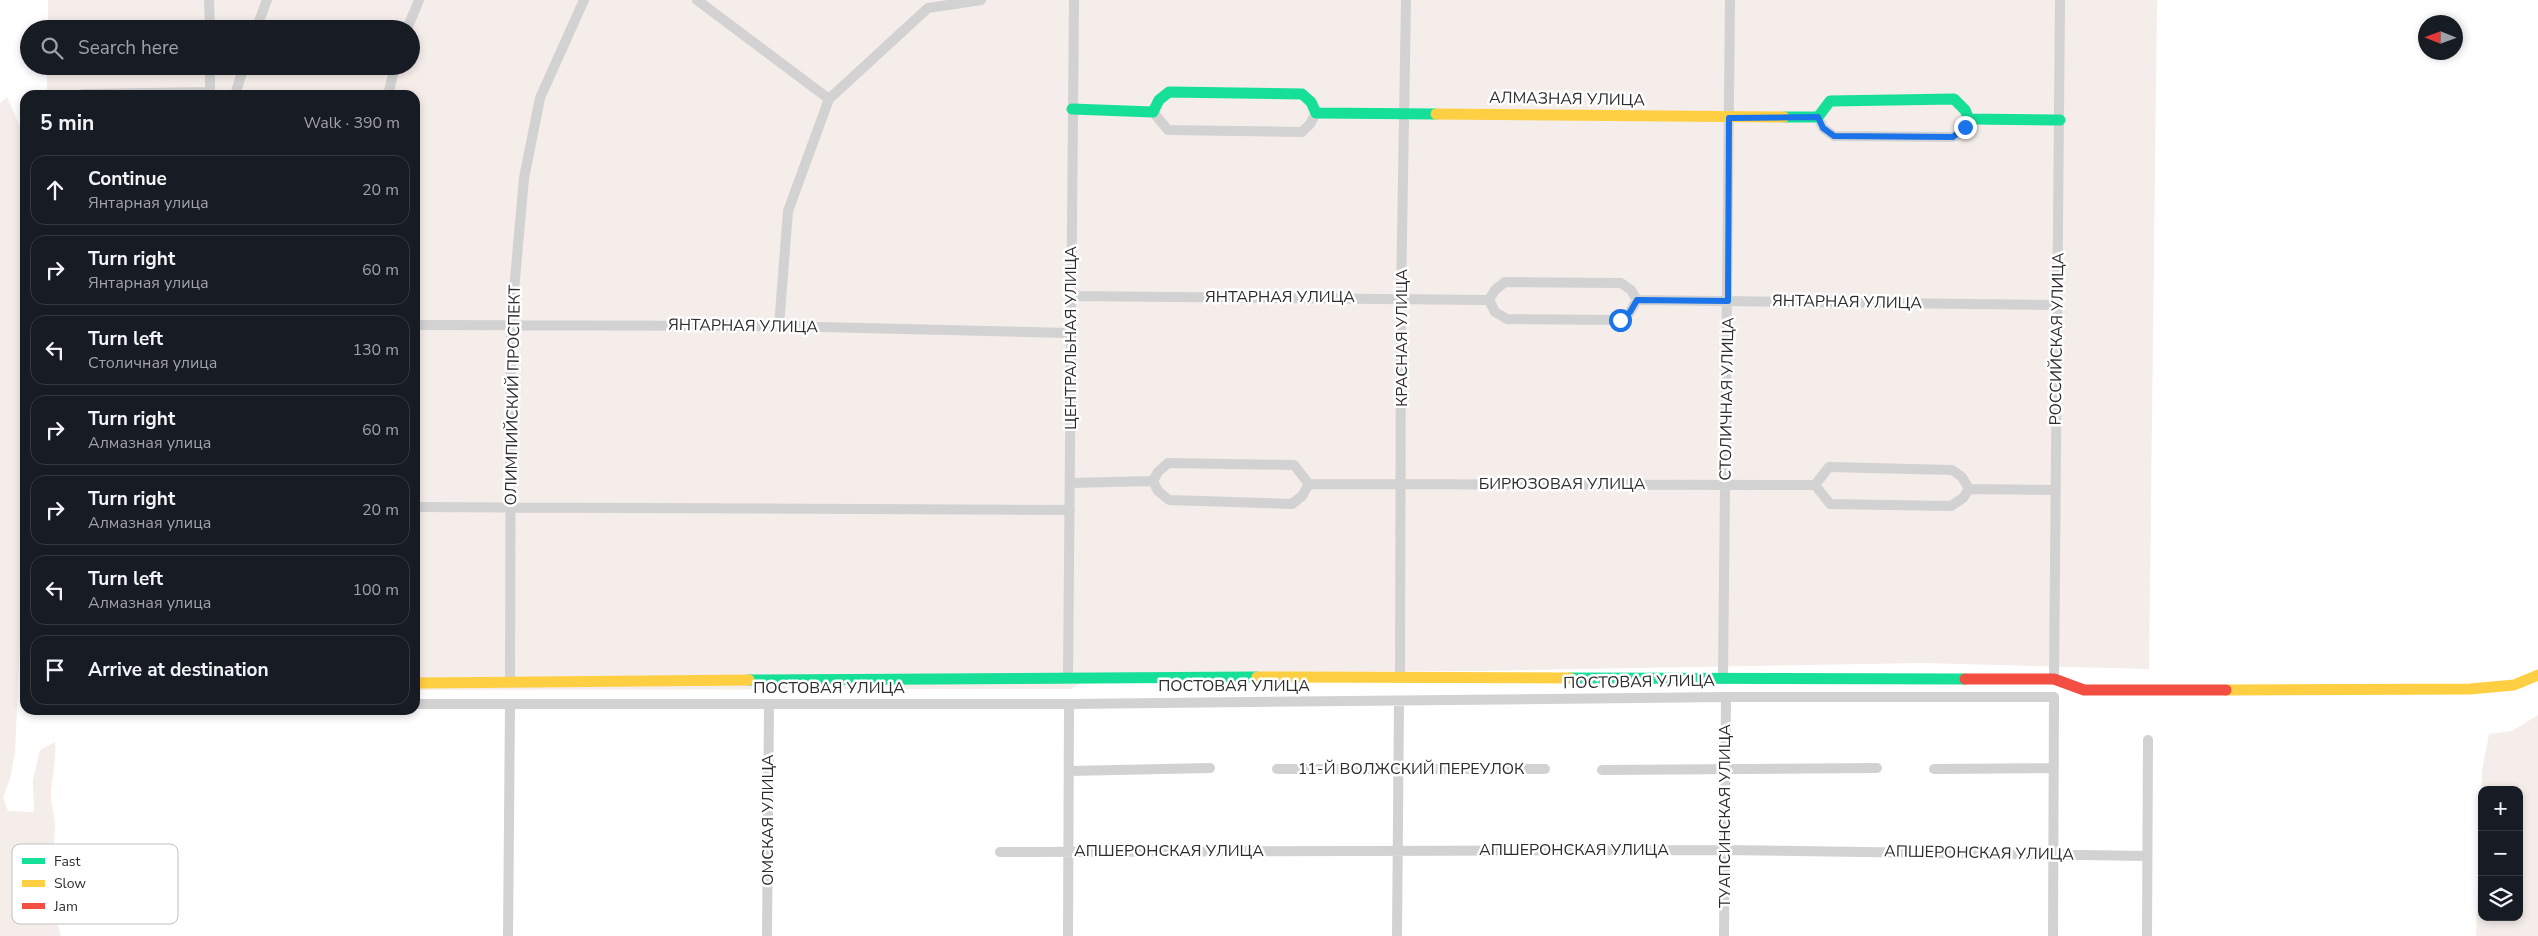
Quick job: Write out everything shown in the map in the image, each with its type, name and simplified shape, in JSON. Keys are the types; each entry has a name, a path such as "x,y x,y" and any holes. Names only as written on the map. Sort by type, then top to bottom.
{"street":[{"path":"210,0 210,20"},
{"path":"259,20 267,0"},
{"path":"412,20 420,0"},
{"name":"ОЛИМПИЙСКИЙ ПРОСПЕКТ","path":"510,682 512,508 511,324 524,178 540,98 584,0"},
{"path":"697,0 829,99"},
{"path":"778,326 788,211 829,99 926,4 981,0"},
{"name":"ЦЕНТРАЛЬНАЯ УЛИЦА","path":"1068,676 1074,0"},
{"name":"КРАСНАЯ УЛИЦА","path":"1400,676 1401,298 1406,0"},
{"name":"СТОЛИЧНАЯ УЛИЦА","path":"1723,678 1727,485 1730,0"},
{"name":"РОССИЙСКАЯ УЛИЦА","path":"2054,678 2060,0"},
{"path":"210,75 210,90"},
{"path":"237,90 241,75"},
{"path":"389,90 392,75"},
{"path":"1169,92 1302,94 1311,102 1316,113 1310,124 1302,132 1168,130 1153,112 1159,100 1169,92"},
{"path":"1954,99 1965,110 1969,119 1960,134 1953,137 1834,136 1823,128 1818,117 1830,101 1954,99"},
{"path":"1072,110 1153,112"},
{"name":"АЛМАЗНАЯ УЛИЦА","path":"1316,113 1729,118 1818,117"},
{"path":"1969,119 2060,120"},
{"path":"1505,282 1621,283 1631,290 1637,300 1630,312 1620,320 1507,319 1495,312 1489,300 1495,290 1505,282"},
{"name":"ЯНТАРНАЯ УЛИЦА","path":"1072,296 1489,300"},
{"name":"ЯНТАРНАЯ УЛИЦА","path":"1637,300 2057,305"},
{"name":"ЯНТАРНАЯ УЛИЦА","path":"420,325 778,326 1072,333"},
{"path":"1168,462 1294,465 1309,484 1302,496 1292,504 1169,500 1158,491 1153,481 1158,472 1168,462"},
{"path":"1829,467 1952,470 1962,477 1969,489 1963,498 1952,506 1830,504 1815,485 1829,467"},
{"path":"1070,483 1153,481"},
{"name":"БИРЮЗОВАЯ УЛИЦА","path":"1309,484 1815,485"},
{"path":"1969,489 2055,490"},
{"path":"420,507 1070,510"},
{"name":"ПОСТОВАЯ УЛИЦА","path":"420,682 1068,676 2054,678"},
{"path":"2054,678 2084,690 2470,689 2514,685 2538,676"},
{"name":"ПОСТОВАЯ УЛИЦА","path":"420,704 1069,704 1726,697 2054,698 2054,768"},
{"name":"ТУАПСИНСКАЯ УЛИЦА","path":"1724,936 1726,697"},
{"path":"1398,936 1399,701"},
{"path":"508,936 510,704"},
{"path":"1068,936 1070,851 1069,704"},
{"name":"ОМСКАЯ УЛИЦА","path":"767,936 769,705"},
{"path":"2147,936 2148,740"},
{"path":"1069,771 1210,768"},
{"path":"1602,770 1877,768"},
{"path":"1934,769 2054,768 2053,936"},
{"name":"11-Й ВОЛЖСКИЙ ПЕРЕУЛОК","path":"1277,770 1546,769"},
{"name":"АПШЕРОНСКАЯ УЛИЦА","path":"1000,852 1724,850 2147,856"}],"shaded area":[{"path":"48,0 2157,0 2149,669 1922,663 1473,671 1098,674 1070,689 420,690 420,90 47,90 47,75 420,75 420,20 48,20"},
{"path":"7,97 20,126 20,638 15,753 10,779 3,797 8,811 34,812 33,780 40,750 55,742 51,795 55,826 54,844 12,844 12,924 58,924 61,936 0,936 0,103"},
{"path":"2538,715 2538,936 2476,936 2478,881 2478,921 2523,921 2523,786 2481,786 2482,770 2489,734 2512,731"}],"traffic: fast":[{"path":"1072,109 1153,112 1159,100 1169,92 1302,94 1311,102 1316,113 1436,114"},
{"path":"1784,117 1818,117 1830,101 1954,99 1965,110 1969,119 2060,120"},
{"path":"749,680 1257,677"},
{"path":"1570,678 1965,679"}],"traffic: slow":[{"path":"1436,114 1784,117"},
{"path":"2226,690 2470,689 2514,685 2538,675"},
{"path":"1257,677 1570,678"},
{"path":"420,683 749,680"}],"traffic: jam":[{"path":"1965,679 2054,679 2084,690 2226,690"}],"route":[{"path":"1620,320 1630,312 1637,300 1728,301 1729,118 1818,117 1823,128 1834,136 1953,137 1960,134 1965,127"}]}
